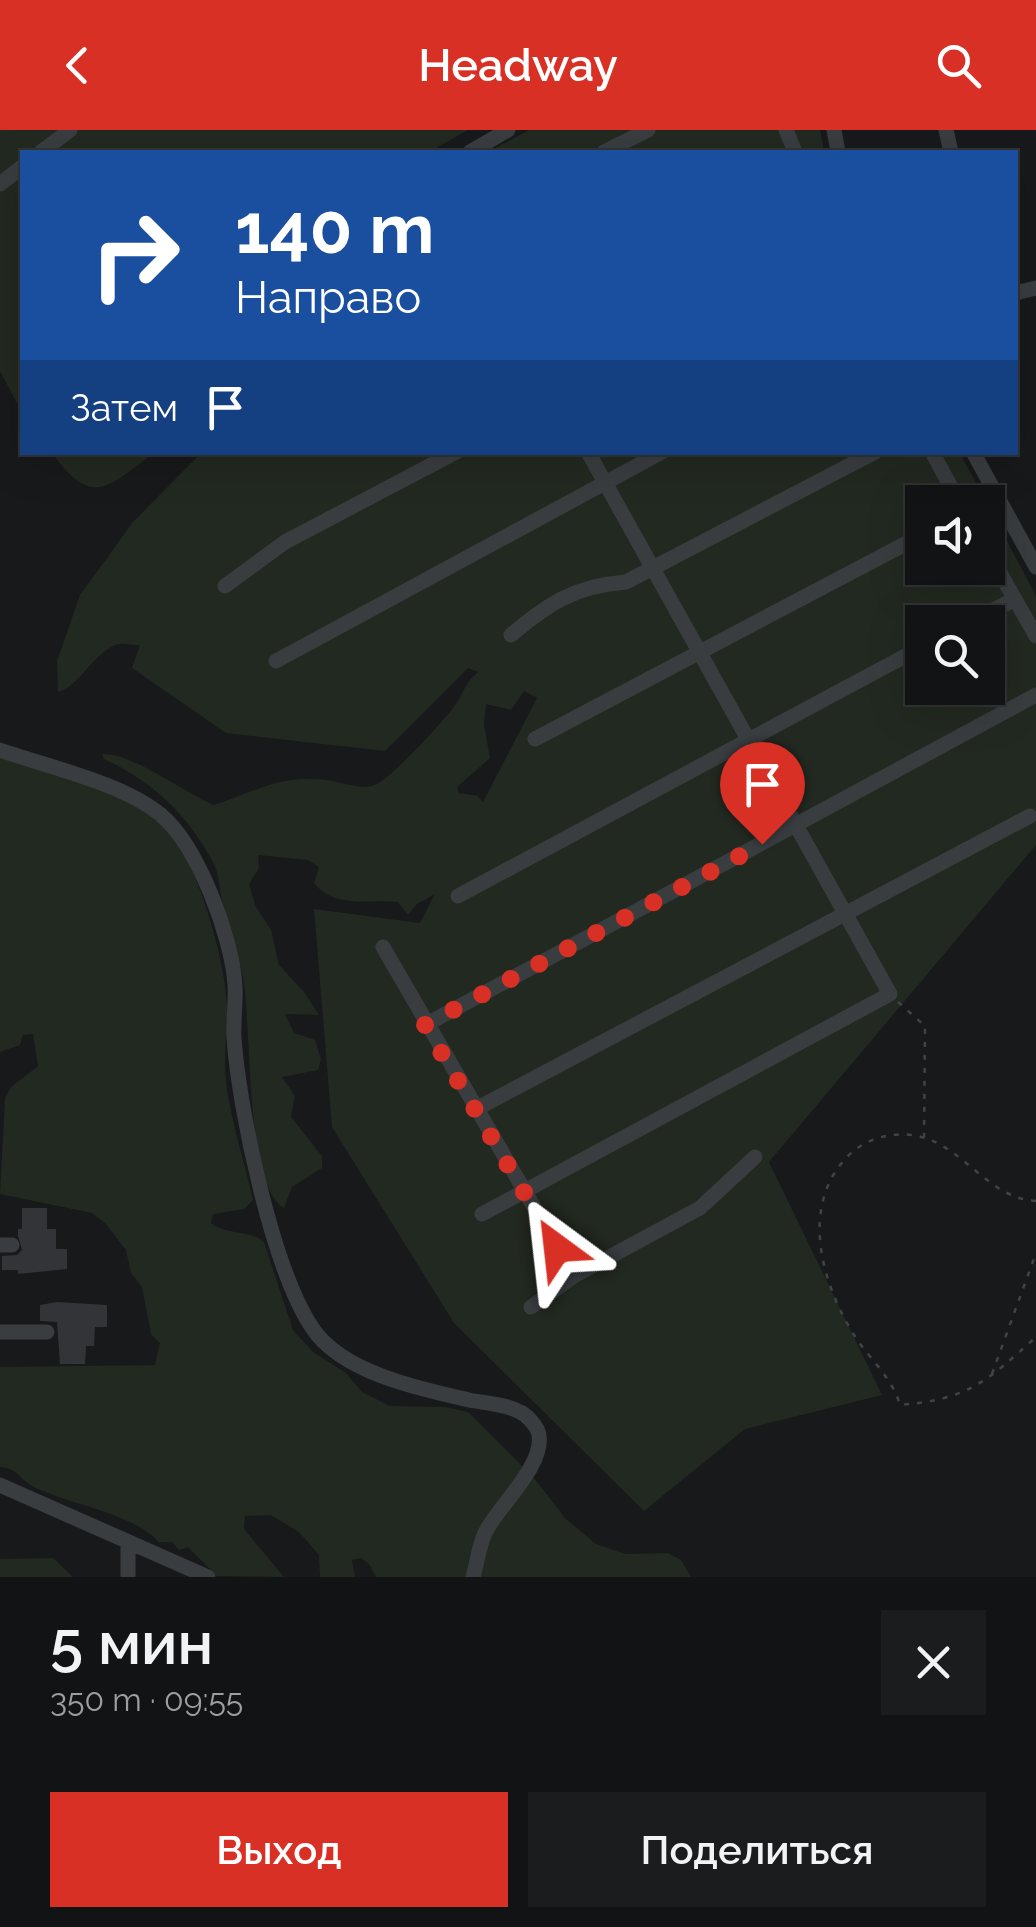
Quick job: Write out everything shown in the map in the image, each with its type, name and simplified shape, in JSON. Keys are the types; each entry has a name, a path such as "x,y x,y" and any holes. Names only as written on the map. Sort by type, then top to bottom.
{"street":[{"path":"44,150 70,130"},
{"path":"473,150 508,130"},
{"path":"608,150 648,130"},
{"path":"0,184 20,169"},
{"path":"225,586 284,542 450,455"},
{"path":"482,1214 890,994 590,455"},
{"path":"276,661 656,455"},
{"path":"511,634 548,603 600,584 626,582 868,455"},
{"path":"934,455 950,485"},
{"path":"975,455 1036,566"},
{"path":"535,739 905,544"},
{"path":"1005,582 1036,636"},
{"path":"1003,605 1015,599"},
{"path":"458,896 905,657"},
{"path":"425,1025 1036,696"},
{"path":"0,750 140,800 180,835 218,912 235,983 234,1039 260,1188 298,1301 314,1331 338,1354 375,1371 448,1395 521,1412 533,1424 539,1435 536,1452 521,1482 485,1533 473,1577"},
{"path":"474,1110 1030,816"},
{"path":"382,947 574,1276"},
{"path":"531,1307 574,1276 700,1208 756,1157"},
{"path":"0,1332 47,1332"},
{"path":"0,1485 208,1577"},
{"path":"128,1542 128,1577"}],"path":[{"path":"890,994 925,1026 924,1138"},
{"path":"1036,1201 1008,1194 944,1147 902,1134 868,1142 845,1158 829,1182 818,1235 828,1279 856,1338 896,1391 900,1404 944,1401 992,1377 1036,1337"},
{"path":"992,1377 1036,1254"}],"shaded area":[{"path":"0,130 468,130 433,150 20,150 20,409 0,371"},
{"path":"529,130 820,130 824,150 492,150"},
{"path":"54,455 151,455 101,487 90,487 66,470"},
{"path":"199,455 961,455 977,485 905,485 905,585 1005,585 1005,537 1036,596 1036,845 769,1162 882,1395 745,1429 644,1511 454,1323 332,1127 314,909 420,923 435,894 417,904 408,915 398,902 332,897 314,883 319,867 308,860 258,855 259,868 249,884 256,907 271,930 279,965 319,1015 285,1014 294,1033 315,1040 321,1059 318,1070 282,1077 295,1096 291,1117 322,1156 322,1168 292,1187 284,1208 271,1193 256,1135 242,972 215,867 192,829 167,801 102,754 143,766 214,805 299,779 371,786 394,771 428,737 478,672 468,668 385,751 226,733 132,668 140,645 119,644 107,650 58,692 57,661 80,595 133,522","holes":["524,691 537,698 483,802 478,796 459,793 457,787 490,758 484,725 486,704 511,710"]},
{"path":"0,747 86,779 127,800 164,827 187,861 207,910 221,962 227,1004 226,1081 253,1200 244,1209 213,1214 211,1223 264,1242 293,1330 313,1352 346,1373 362,1392 390,1406 445,1407 468,1412 534,1478 566,1519 596,1544 625,1554 668,1553 681,1560 691,1577 376,1577 361,1558 352,1560 355,1577 320,1577 319,1555 299,1532 271,1515 245,1516 244,1529 284,1577 217,1576 188,1547 179,1550 172,1542 159,1542 133,1523 47,1493 14,1471 0,1467 0,1367 155,1365 160,1343 151,1334 142,1287 131,1273 126,1250 106,1224 92,1213 0,1194 5,1098 11,1087 38,1066 33,1034 23,1035 20,1045 0,1052"},
{"path":"53,1558 73,1577 0,1577 0,1559"}],"building":[{"path":"22,1208 47,1208 47,1229 56,1229 56,1249 67,1249 67,1269 18,1274 18,1270 2,1270 2,1256 17,1255 22,1250 18,1229 22,1229"},
{"path":"40,1305 107,1305 107,1327 95,1327 94,1346 86,1346 85,1364 60,1364 57,1322 40,1321"}],"route":[{"path":"557,1248 425,1025 762,844"}]}
